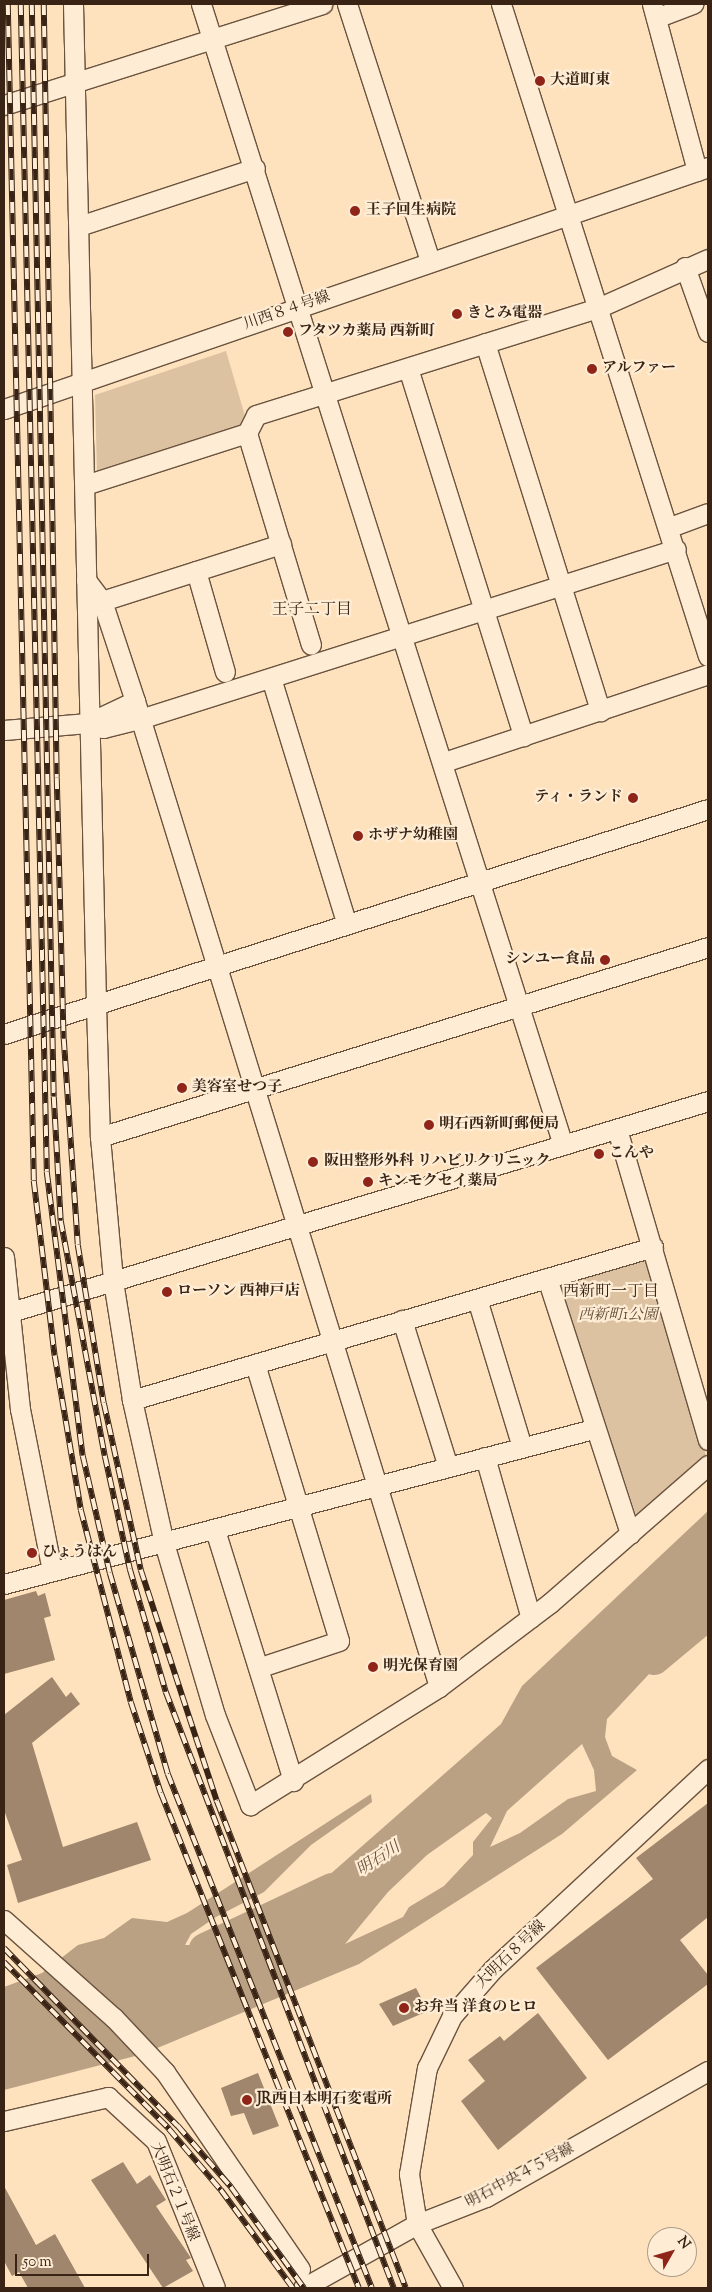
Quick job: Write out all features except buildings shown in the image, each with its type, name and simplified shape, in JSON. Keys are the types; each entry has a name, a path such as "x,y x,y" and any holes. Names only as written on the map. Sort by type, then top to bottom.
{"street":[{"path":"73,4 84,382 88,723 100,1138 112,1280 132,1400 164,1543 215,1715 250,1805 293,1781 438,1687 531,1618 708,1465"},
{"path":"201,4 300,307 482,880 563,1145"},
{"path":"4,105 212,37 322,4"},
{"path":"347,4 430,261"},
{"path":"502,4 670,526 708,656"},
{"path":"693,4 654,11 703,169"},
{"path":"79,226 255,168"},
{"name":"川西８４号線","path":"4,409 430,261 571,217 703,169"},
{"path":"311,645 247,433 256,415 326,391 408,368 600,307 685,267 708,259"},
{"path":"685,267 708,332"},
{"path":"485,344 600,711"},
{"path":"408,368 485,609 523,736"},
{"path":"85,485 247,433"},
{"path":"670,526 708,513"},
{"path":"102,601 281,544"},
{"path":"4,730 88,723 272,678 676,549"},
{"path":"196,571 226,672"},
{"path":"86,580 102,601 137,710 254,1091 299,1228 438,1687"},
{"path":"444,762 708,674"},
{"path":"272,678 346,922"},
{"path":"4,1034 346,922 708,809"},
{"path":"100,1138 521,1008 708,947"},
{"path":"8,1313 112,1280 299,1228 708,1101"},
{"path":"618,1129 708,1440"},
{"path":"132,1400 653,1247"},
{"path":"4,1257 12,1411 52,1570"},
{"path":"547,1278 593,1428 630,1534"},
{"path":"477,1299 522,1447"},
{"path":"402,1320 448,1466"},
{"path":"255,1364 339,1641 258,1668"},
{"path":"4,1584 52,1570 215,1530 593,1428"},
{"path":"485,1457 531,1618"},
{"path":"215,1530 293,1781"},
{"name":"大明石８号線","path":"417,2224 409,2174 427,2068 452,2016 493,1969 708,1769"},
{"path":"4,1920 114,2018 165,2072 300,2269"},
{"name":"明石中央４５号線","path":"303,2288 417,2224 486,2197 708,2070"},
{"name":"大明石２１号線","path":"4,2121 108,2097 156,2141 215,2288"},
{"path":"417,2224 453,2288"}],"green space":[{"path":"226,351 245,416 240,425 97,472 95,395"},
{"name":"西新町1公園","path":"643,1259 651,1265 706,1456 644,1516 636,1515 561,1291 566,1280"}],"water":[{"path":"708,1511 708,1611 607,1719 605,1737 612,1756 637,1770 562,1834 359,1964 143,2054 4,2090 4,1987 42,1973 78,1945 104,1938 132,1918 167,1922 187,1913 371,1794 372,1802 311,1845 264,1892 216,1917 191,1934 185,1945 209,1945 286,1913 501,1724 522,1686","holes":["582,1744 594,1770 596,1791 568,1799 520,1833 490,1847 507,1811","486,1813 492,1818 473,1842 473,1855 444,1886 409,1907 403,1917 345,1944 388,1892 427,1855"]}],"waterway":[{"name":"明石川","path":"654,1659 708,1614"},
{"name":"明石川","path":"205,1949 332,1889"}],"railway":[{"path":"8,4 34,1181 55,1356 81,1510 131,1702 161,1793 359,2288"},
{"path":"21,4 47,1172 83,1456 110,1573 168,1774 372,2288"},
{"path":"32,4 54,1097 61,1221 105,1456 130,1569 166,1692 394,2288"},
{"path":"44,4 57,778 64,1039 78,1245 104,1403 141,1570 217,1801 406,2288"},
{"path":"4,1948 178,2126 231,2187 304,2288"},
{"path":"4,1962 169,2129 221,2190 293,2288"}],"place":[{"name":"大道町東","path":"540,81"},
{"name":"王子回生病院","path":"355,211"},
{"name":"きとみ電器","path":"457,314"},
{"name":"フタツカ薬局 西新町","path":"288,332"},
{"name":"アルファー","path":"592,369"},
{"name":"ティ・ランド","path":"633,798"},
{"name":"ホザナ幼稚園","path":"358,836"},
{"name":"シンユー食品","path":"605,960"},
{"name":"美容室せつ子","path":"182,1088"},
{"name":"明石西新町郵便局","path":"429,1125"},
{"name":"こんや","path":"599,1154"},
{"name":"阪田整形外科 リハビリクリニック","path":"313,1162"},
{"name":"キンモクセイ薬局","path":"368,1182"},
{"name":"ローソン 西神戸店","path":"167,1292"},
{"name":"ひょうはん","path":"32,1553"},
{"name":"明光保育園","path":"373,1667"},
{"name":"お弁当 洋食のヒロ","path":"404,2008"},
{"name":"JR西日本明石変電所","path":"247,2100"}],"district":[{"name":"王子二丁目","path":"312,611"},
{"name":"西新町一丁目","path":"611,1293"}]}
